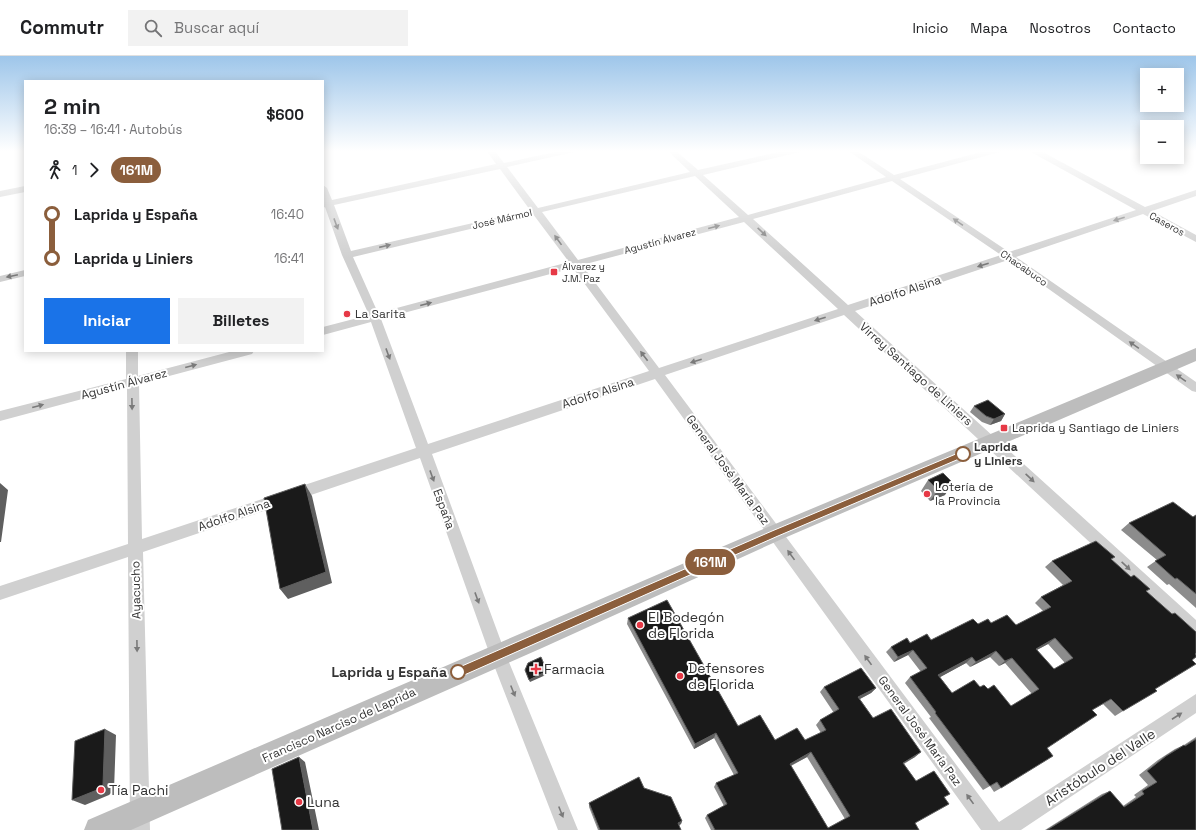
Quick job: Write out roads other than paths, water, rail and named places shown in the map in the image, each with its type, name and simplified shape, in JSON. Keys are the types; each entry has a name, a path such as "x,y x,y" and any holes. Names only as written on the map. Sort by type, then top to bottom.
{"street":[{"path":"326,205 409,186"},
{"name":"General José María Paz","path":"518,186 658,374 993,830"},
{"name":"José Mármol","path":"347,255 641,186"},
{"name":"Virrey Santiago de Liniers","path":"711,186 1196,630"},
{"name":"Agustín Álvarez","path":"324,331 863,186"},
{"name":"Chacabuco","path":"904,186 1008,256 1196,388"},
{"name":"Caseros","path":"1099,186 1196,239"},
{"path":"0,194 24,189"},
{"name":"Adolfo Alsina","path":"0,593 1196,193"},
{"name":"España","path":"324,194 326,205 374,318 498,655 568,830"},
{"path":"0,279 24,273"},
{"name":"Ayacucho","path":"132,352 131,382 139,821"},
{"name":"Agustín Álvarez","path":"0,416 244,352"},
{"name":"Francisco Narciso de Laprida","path":"98,830 139,821 498,655 775,533 1196,354"},
{"name":"Aristóbulo del Valle","path":"1004,830 1196,703"}],"place":[{"name":"Álvarez y J.M. Paz","path":"554,272"},
{"name":"La Sarita","path":"347,314"},
{"name":"Laprida y Santiago de Liniers","path":"1004,428"},
{"name":"Laprida y Liniers","path":"963,454"},
{"name":"Lotería de la Provincia","path":"927,494"},
{"name":"El Bodegón de Florida","path":"640,625"},
{"name":"Farmacia","path":"536,669"},
{"name":"Laprida y España","path":"458,672"},
{"name":"Defensores de Florida","path":"680,676"},
{"name":"Tía Pachi","path":"101,790"},
{"name":"Luna","path":"299,802"}]}
